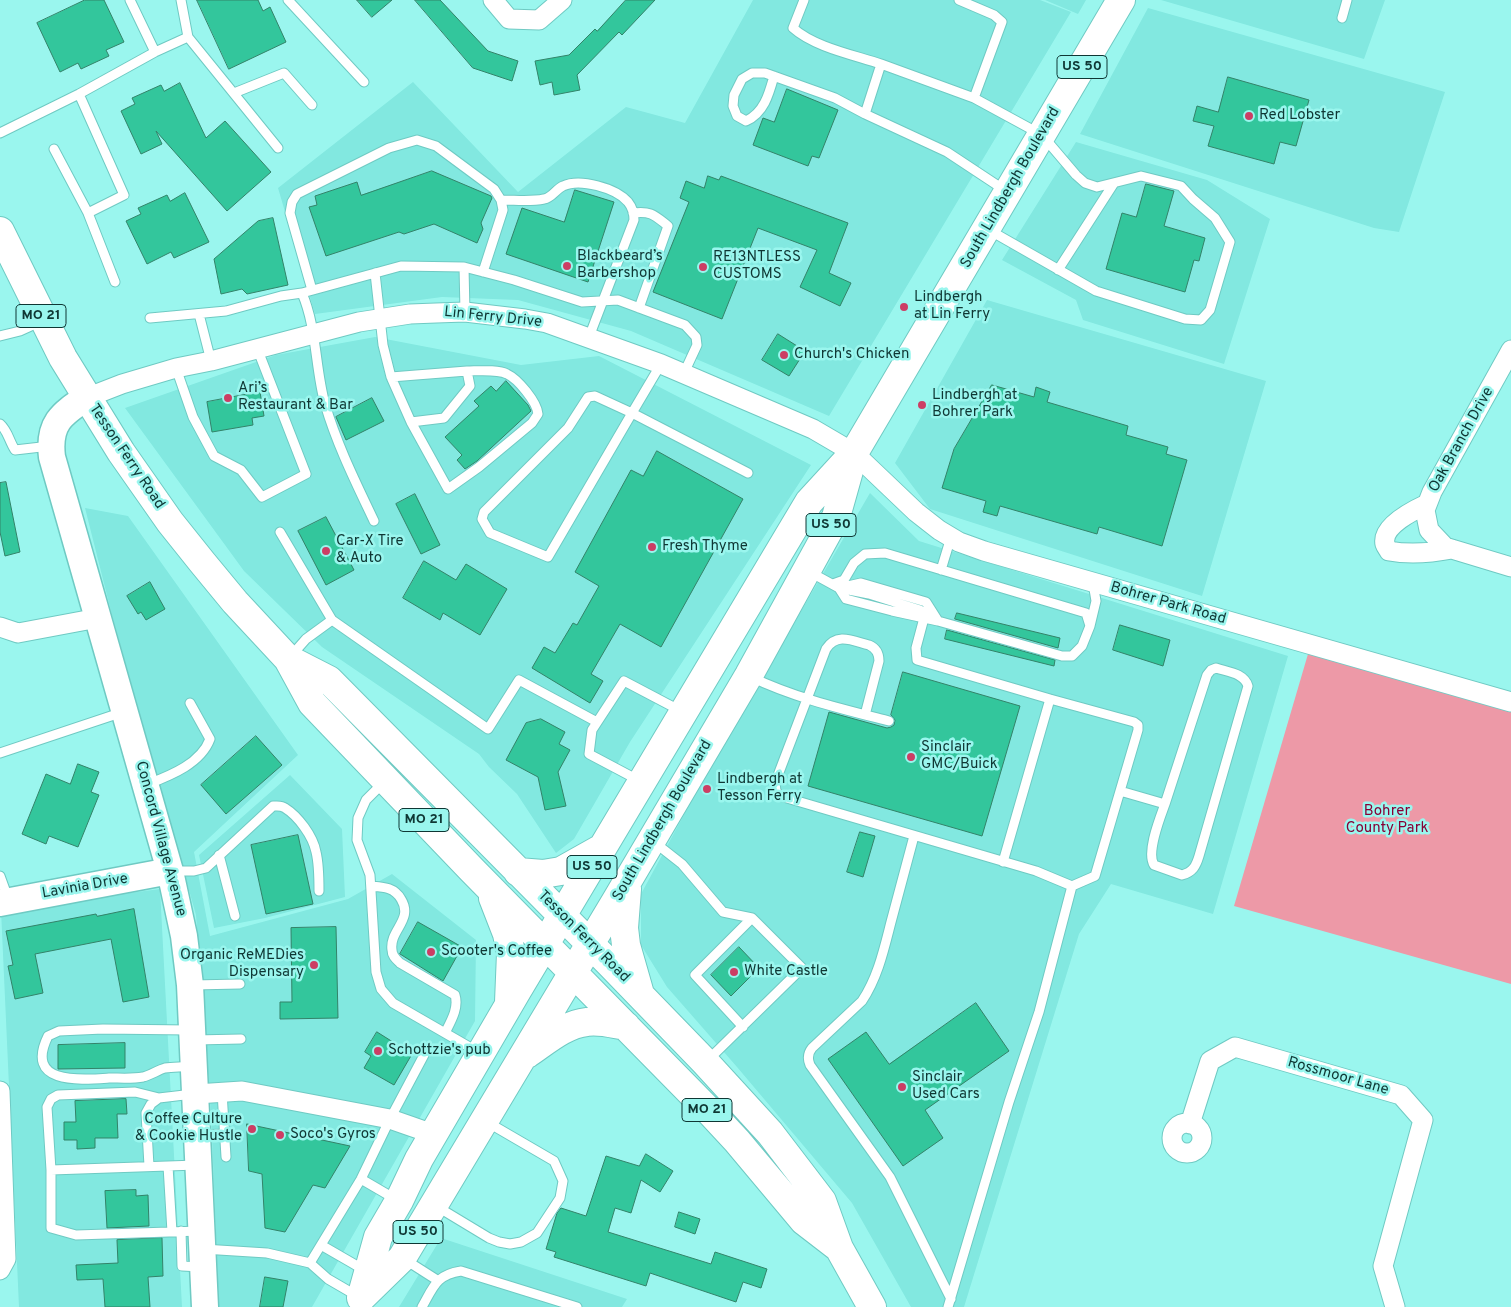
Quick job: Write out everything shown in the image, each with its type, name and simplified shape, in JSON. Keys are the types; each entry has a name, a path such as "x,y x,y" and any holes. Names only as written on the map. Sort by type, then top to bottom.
{"main road":[{"name":"South Lindbergh Boulevard","path":"362,1293 378,1237 399,1201 433,1134 509,1004 810,502 854,454 1121,0"},
{"name":"Tesson Ferry Road","path":"0,231 63,358 121,452 170,522 236,602 288,659 312,704 737,1141 804,1221 839,1248"},
{"name":"South Lindbergh Boulevard","path":"362,1293 402,1258 749,676 836,517 854,454"},
{"name":"Tesson Ferry Road","path":"288,659 329,680 705,1062 770,1133 822,1201 839,1248 872,1307"},
{"path":"518,872 543,874 561,871 603,847"},
{"path":"627,882 624,928 626,945 641,997"},
{"path":"489,887 507,934 510,952 509,1004"},
{"path":"522,1057 574,1025 586,1022 604,1022 626,1026"}],"street":[{"path":"493,0 509,19 539,20 562,0"},
{"name":"Lin Ferry Drive","path":"86,398 122,384 176,368 210,361 314,333 410,314 464,312 524,318 589,337 684,373 813,429 854,454"},
{"name":"Oak Branch Drive","path":"1511,350 1432,492 1425,510 1429,530 1445,547 1511,567"},
{"name":"Concord Village Avenue","path":"86,398 62,416 55,426 51,446 57,476 170,871 184,936 190,985 200,1165 192,1242 205,1307"},
{"name":"Bohrer Park Road","path":"854,454 916,512 939,530 959,542 984,552 1511,702"},
{"name":"Oak Branch Drive","path":"1427,504 1393,524 1387,533 1385,543 1389,551 1405,554 1428,554 1452,549"},
{"path":"0,627 18,633 98,618"},
{"name":"Lavinia Drive","path":"5,902 170,871"},
{"name":"Rossmoor Lane","path":"1190,1124 1210,1061 1235,1047 1401,1095 1423,1120 1383,1266 1394,1307"},
{"path":"0,1091 6,1259 0,1270"},
{"path":"196,1094 242,1091 390,1119 433,1134"}],"lane":[{"path":"130,0 155,52"},
{"path":"181,0 188,37 278,148"},
{"path":"288,0 364,82"},
{"path":"804,0 793,28 799,34 825,46 974,98 1042,135 1076,176 1086,183 1098,187 1141,176 1181,186 1216,218 1230,242 1210,310 1201,320 1185,319 1096,291 987,228"},
{"path":"959,0 994,15 1002,22 974,98"},
{"path":"1342,18 1347,0"},
{"path":"0,133 79,94 155,52 188,37"},
{"path":"865,114 881,64"},
{"path":"234,93 284,73 312,105"},
{"path":"774,76 762,109 746,121 737,116 733,106 734,95 742,79 752,73 765,73 774,76 835,98 947,152 1008,192"},
{"path":"79,94 124,195 88,213"},
{"path":"312,290 290,214 292,202 297,194 389,148 417,140 436,146 494,189 502,200 503,210 483,272"},
{"path":"54,149 88,213 115,282"},
{"path":"502,200 533,201 547,199 562,186 578,182 608,189 628,202 634,213 634,220 589,337"},
{"path":"1058,270 1114,183"},
{"path":"634,213 646,211 668,226 639,308"},
{"path":"150,318 226,311 401,266 464,267 582,302 618,300 685,326 696,337 697,345 684,373"},
{"path":"464,267 464,312"},
{"path":"375,273 383,345 391,377 411,422 448,489 479,467 532,423 538,414 538,406 518,382 507,373 467,371 391,377"},
{"path":"302,293 309,308 325,403 341,449 374,521"},
{"path":"199,314 210,361"},
{"path":"0,336 20,331 43,320"},
{"path":"176,368 193,417 214,456 241,470 262,497 306,474 257,348"},
{"path":"661,364 632,413 548,557 490,533 482,519 484,512 568,428 588,397 595,396 632,413 748,473"},
{"path":"411,422 444,418 470,386 467,371"},
{"path":"0,424 6,429 15,450 51,446"},
{"path":"280,532 332,620 488,729 519,680 596,722"},
{"path":"941,570 951,537"},
{"path":"836,586 844,580 854,563 865,554 886,553 1086,613 1090,626"},
{"path":"806,570 836,586 920,610 938,621"},
{"path":"836,586 846,599 938,621 1062,656 1072,656 1082,646 1090,626 1096,601 1093,583"},
{"path":"865,714 879,661 879,654 872,647 842,638 835,639 828,646 775,782 778,794 783,798 1036,871 1072,886 1095,876 1138,725 1134,722 917,660 916,648 924,618"},
{"path":"288,659 306,639 332,620"},
{"path":"1216,668 1241,676 1246,680 1248,686 1239,720 1196,866 1185,874 1156,867 1152,862 1151,850 1165,804 1207,675 1216,668"},
{"path":"749,676 774,688 807,699 889,721"},
{"path":"642,782 589,754 592,730 596,722 624,682 683,712"},
{"path":"1003,862 1050,699"},
{"path":"146,785 177,773 206,749 210,739 190,703"},
{"path":"0,753 125,711"},
{"path":"385,780 366,800 358,818 357,840 370,875 376,972 381,990 394,1003 481,1053"},
{"path":"1120,791 1165,804"},
{"path":"170,871 194,871 206,868 274,806 285,807 311,837 316,851 319,871 319,891"},
{"path":"914,836 882,955 868,992 862,1001 812,1048 808,1058 810,1065 890,1177 949,1303"},
{"path":"652,841 682,864 723,912 752,918 802,968 705,1062"},
{"path":"219,855 235,916"},
{"path":"0,876 5,902"},
{"path":"371,886 388,887 397,892 406,910 400,928 393,938 391,949 394,956 400,963 455,995 457,1001 456,1008 445,1033"},
{"path":"949,1303 1009,1102 1039,1012 1072,886"},
{"path":"743,1027 695,975 752,918"},
{"path":"190,985 240,984"},
{"path":"194,1066 164,1068 143,1077 76,1080 52,1074 44,1066 44,1045 48,1036 59,1031 103,1029 241,1039"},
{"path":"310,1263 361,1179 424,1055"},
{"path":"196,1094 158,1098 135,1092 58,1095 51,1099 47,1107 51,1170 51,1228 76,1234 192,1242 267,1253 310,1263 328,1279 362,1293"},
{"path":"222,1092 226,1157"},
{"path":"149,1166 146,1113 151,1104 158,1098"},
{"path":"434,1205 489,1238 510,1244 521,1242 537,1233 560,1198 563,1181 554,1161 485,1120"},
{"path":"198,1135 225,1134"},
{"path":"51,1170 200,1165"},
{"path":"168,1166 192,1242"},
{"path":"361,1179 399,1201"},
{"path":"321,1245 362,1293"},
{"path":"402,1258 437,1280"},
{"path":"422,1307 437,1280 450,1273 462,1271 577,1307"}],"shaded area":[{"path":"753,0 1040,0 1071,12 829,416 631,331 518,300 442,297 315,314 278,188 413,82 518,192 626,107 685,123"},
{"path":"1045,0 1086,0 1078,14"},
{"path":"1161,0 1385,0 1364,59"},
{"path":"1148,8 1445,92 1399,232 1374,228 1080,134"},
{"path":"1076,142 1207,180 1270,219 1224,364 1083,320 1076,300 1002,260"},
{"path":"987,300 1266,381 1202,596 930,509 895,463"},
{"path":"375,337 521,365 599,356 811,465 630,742 574,839 556,853 517,794 489,767 479,754 322,647 244,571 125,408 276,355"},
{"path":"870,493 919,541 1288,656 1213,914 1111,884 1079,934 964,1307 911,1307 852,1203 667,987 641,945 641,894 706,774"},
{"path":"85,508 128,516 298,755 194,852 210,936 348,899 392,874 476,940 475,1021 312,1307 219,1307 211,1113 196,915 112,615"},
{"path":"290,775 342,829 345,897 265,918 214,928 199,855"},
{"path":"160,889 182,1307 19,1307 1,910"},
{"path":"441,1238 627,1299 622,1307 399,1307"}],"green space":[{"name":"Bohrer County Park","path":"1308,654 1511,710 1511,984 1234,906"}],"building":[{"path":"85,0 104,0 124,42 106,50 109,56 81,69 78,63 60,72 37,23"},
{"path":"197,0 258,0 263,11 270,7 286,42 229,69"},
{"path":"357,0 392,0 372,17"},
{"path":"415,0 440,0 488,51 518,61 512,81 473,68"},
{"path":"626,0 655,0 622,35 619,32 577,75 580,90 554,95 552,82 540,85 535,61 569,55 595,29 597,31"},
{"name":"Red Lobster","path":"1228,77 1309,100 1296,146 1280,142 1274,164 1208,146 1214,126 1193,121 1197,106 1218,112"},
{"path":"180,83 206,138 225,121 271,172 227,211 156,131 162,144 141,154 121,111 135,104 132,98 161,85 164,91"},
{"path":"787,89 838,110 819,158 812,156 808,166 753,145 763,118 774,122"},
{"path":"432,171 491,196 492,198 481,223 483,229 477,243 434,224 404,234 399,232 326,256 309,207 317,205 315,196 357,182 361,195"},
{"path":"708,176 719,180 721,176 848,223 829,273 851,283 840,306 800,287 817,250 758,228 722,319 653,292 689,202 680,198 686,181 704,188"},
{"path":"1146,184 1174,191 1164,226 1205,238 1199,261 1194,260 1185,292 1106,269 1122,213 1136,217"},
{"path":"575,190 614,202 588,282 506,254 522,208 564,222"},
{"path":"185,193 209,242 174,258 171,252 147,264 126,221 141,214 138,208 167,195 170,201"},
{"path":"273,218 288,285 247,294 242,289 221,294 214,259 258,221"},
{"name":"Church's Chicken","path":"778,334 805,351 789,376 762,360"},
{"path":"506,381 528,405 531,411 477,461 465,469 457,460 462,455 445,437 479,406 474,401 491,386 496,391"},
{"path":"992,385 1034,397 1036,387 1050,392 1047,402 1128,426 1126,435 1168,447 1166,454 1187,460 1162,546 1099,527 1097,534 1000,506 997,516 983,512 986,501 942,488 954,449"},
{"path":"260,392 264,416 252,418 253,425 212,432 207,402"},
{"path":"372,398 384,421 346,440 336,417"},
{"name":"Fresh Thyme","path":"657,451 743,499 661,647 620,624 591,674 603,681 590,703 532,668 544,647 555,653 573,623 577,625 599,586 575,572 631,470 643,476"},
{"path":"6,482 20,552 5,556 0,532 0,483"},
{"path":"415,494 440,545 421,554 396,504"},
{"name":"Car-X Tire & Auto","path":"326,517 354,570 326,585 298,531"},
{"path":"424,561 456,580 466,564 507,589 480,635 443,613 440,620 403,598"},
{"path":"150,582 165,609 146,620 141,612 138,614 127,596"},
{"path":"957,613 1060,638 1058,648 955,619"},
{"path":"1120,625 1170,640 1163,666 1113,650"},
{"path":"947,630 1055,660 1054,666 945,639"},
{"name":"Sinclair GMC/Buick","path":"903,672 1020,706 982,836 808,786 829,712 887,728 891,727 894,725 895,720 891,715"},
{"path":"541,719 565,732 559,744 570,750 558,772 566,806 545,810 538,777 506,760 526,723"},
{"path":"256,736 282,765 226,814 201,785"},
{"path":"78,764 99,772 91,792 99,795 78,847 49,836 46,844 22,834 46,774 70,784"},
{"path":"860,832 875,836 863,877 847,872"},
{"path":"298,835 313,904 266,914 251,845"},
{"path":"134,909 149,997 123,1002 111,939 35,954 43,993 15,999 8,966 13,965 6,931 96,914 97,916"},
{"name":"Scooter's Coffee","path":"418,922 462,947 443,981 400,954"},
{"name":"Organic ReMEDies Dispensary","path":"336,927 338,1018 280,1019 280,1002 292,1002 291,928"},
{"name":"White Castle","path":"739,947 759,968 731,996 711,975"},
{"name":"Sinclair Used Cars","path":"976,1003 1009,1051 925,1110 943,1138 903,1166 828,1059 866,1032 889,1064"},
{"path":"377,1032 412,1054 394,1085 364,1068 371,1056 365,1052"},
{"path":"125,1043 125,1068 58,1069 58,1045"},
{"path":"126,1099 127,1114 117,1114 118,1138 95,1138 95,1148 77,1149 77,1140 64,1140 64,1122 76,1122 75,1101"},
{"path":"247,1124 350,1146 325,1188 313,1185 285,1232 265,1228 262,1174 249,1171"},
{"path":"646,1154 673,1171 660,1192 641,1180 631,1213 615,1208 608,1232 711,1264 715,1252 767,1269 761,1288 743,1282 736,1302 650,1273 646,1286 554,1257 556,1252 546,1249 557,1213 561,1208 586,1216 606,1156 639,1166"},
{"path":"136,1190 136,1196 148,1195 149,1226 107,1228 105,1191"},
{"path":"679,1212 700,1219 695,1234 675,1227"},
{"path":"162,1238 163,1276 148,1277 150,1307 105,1307 103,1279 77,1280 76,1265 118,1263 117,1240"},
{"path":"265,1277 288,1281 283,1307 260,1307"}],"place":[{"name":"Red Lobster","path":"1249,116"},
{"name":"Blackbeard’s Barbershop","path":"567,266"},
{"name":"RE13NTLESS CUSTOMS","path":"703,267"},
{"name":"Lindbergh at Lin Ferry","path":"904,307"},
{"name":"Church's Chicken","path":"784,355"},
{"name":"Ari’s Restaurant & Bar","path":"228,398"},
{"name":"Lindbergh at Bohrer Park","path":"922,405"},
{"name":"Fresh Thyme","path":"652,547"},
{"name":"Car-X Tire & Auto","path":"326,551"},
{"name":"Sinclair GMC/Buick","path":"911,757"},
{"name":"Lindbergh at Tesson Ferry","path":"707,789"},
{"name":"Scooter's Coffee","path":"431,952"},
{"name":"Organic ReMEDies Dispensary","path":"314,965"},
{"name":"White Castle","path":"734,972"},
{"name":"Schottzie's pub","path":"378,1051"},
{"name":"Sinclair Used Cars","path":"902,1087"},
{"name":"Coffee Culture & Cookie Hustle","path":"252,1129"},
{"name":"Soco's Gyros","path":"280,1135"}]}
